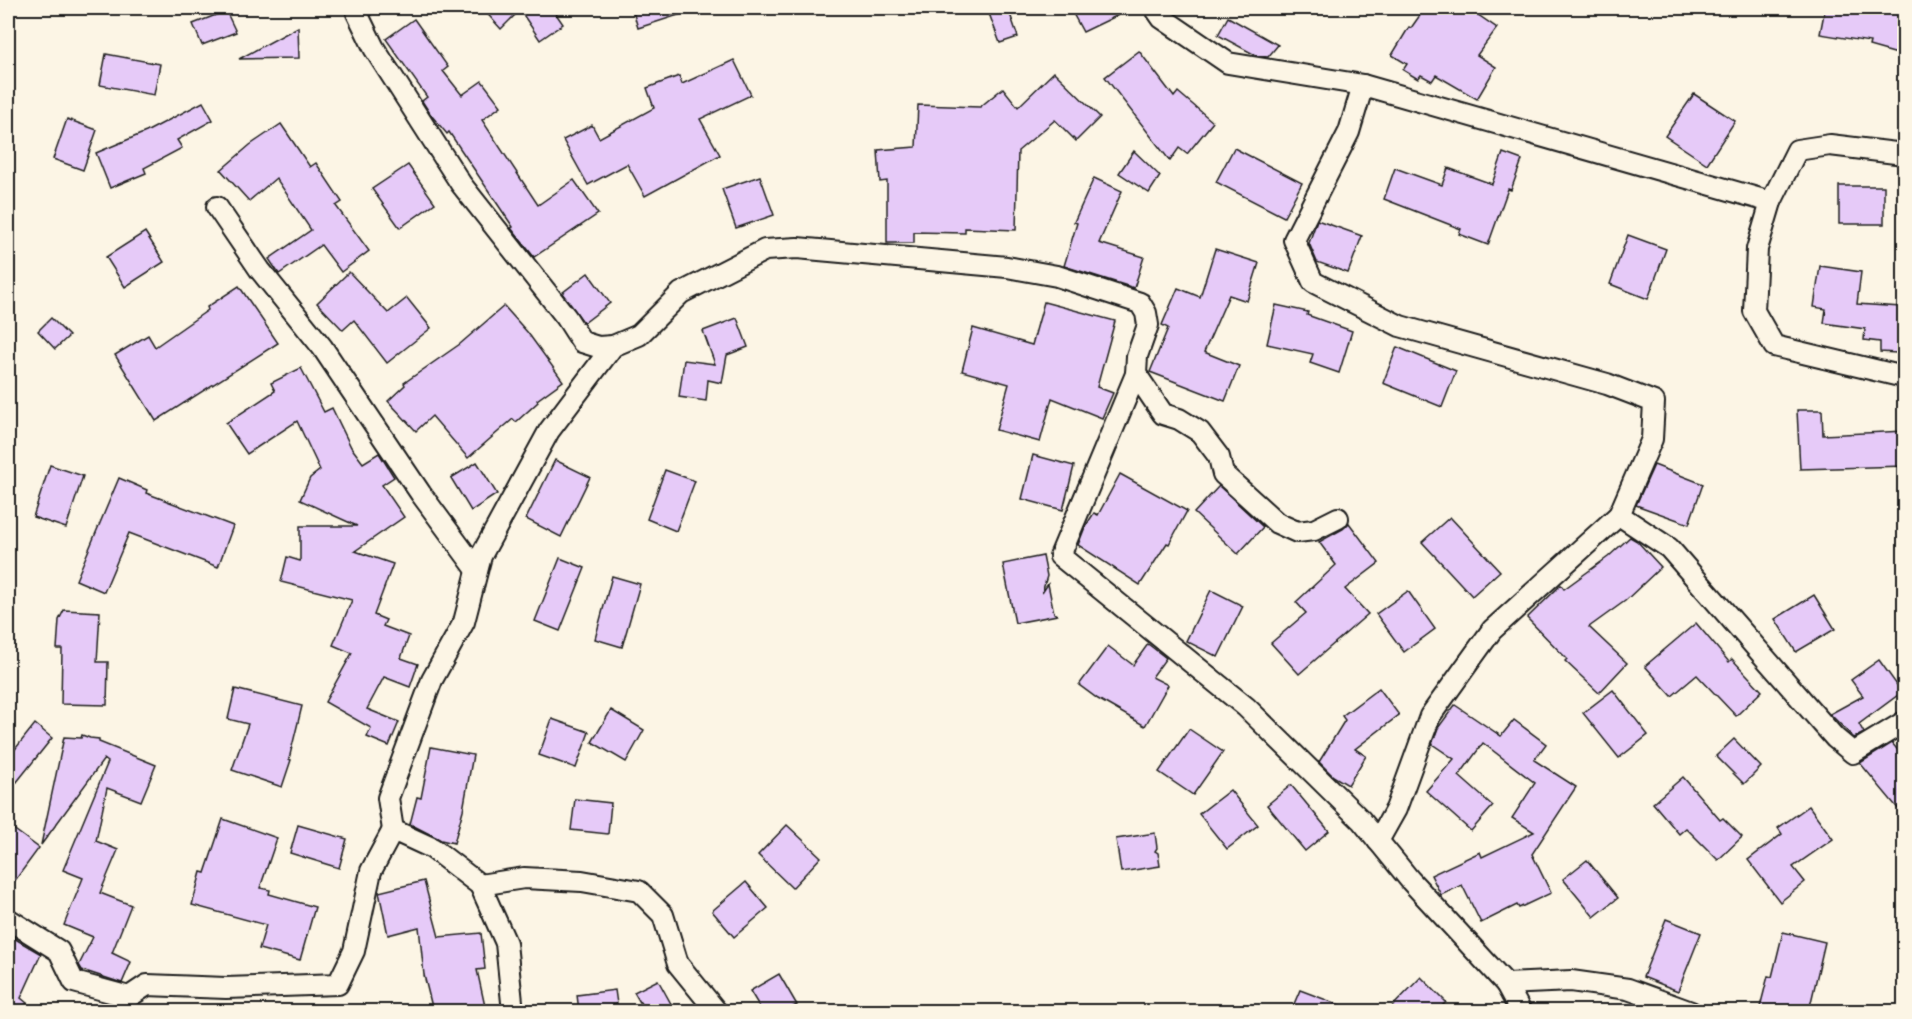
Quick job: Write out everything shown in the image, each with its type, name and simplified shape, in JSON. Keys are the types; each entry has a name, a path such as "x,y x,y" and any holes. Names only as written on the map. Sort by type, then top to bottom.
{"street":[{"path":"358,8 357,13 374,48 461,184 566,317 582,342 598,347 613,346 639,334 681,293 765,250 797,248 1007,267 1057,276 1140,303 1146,313 1148,325 1137,356 1137,374 1060,556 1246,707 1361,820 1410,880 1506,984 1521,1011"},
{"path":"1155,8 1162,18 1228,63 1363,85 1771,202"},
{"path":"1363,85 1349,132 1294,240 1313,282 1400,326 1607,384 1654,402 1652,439 1619,515 1492,630 1430,716 1396,809 1378,841"},
{"path":"1905,153 1830,145 1797,150 1771,202 1757,249 1754,311 1774,346 1905,377"},
{"path":"217,207 260,270 322,347 421,494 477,570"},
{"path":"8,919 59,951 74,982 129,997 147,985 226,988 338,984 354,951 371,871 393,830 388,798 432,680 464,622 481,556 549,431 613,346"},
{"path":"1137,374 1163,414 1179,419 1200,432 1220,457 1223,474 1277,523 1297,532 1314,530 1338,518"},
{"path":"1619,515 1669,548 1835,738 1853,753 1905,722"},
{"path":"393,830 432,848 480,885 506,943 513,1011"},
{"path":"480,885 524,878 582,881 639,891 663,915 678,964 717,1011"},
{"path":"1506,984 1571,981 1594,984 1628,989 1690,1011"}],"building":[{"path":"482,8 552,8 563,24 540,40 520,10 501,29"},
{"path":"632,8 691,8 691,11 638,28"},
{"path":"987,8 1008,8 1018,37 1000,43"},
{"path":"1070,8 1133,8 1083,32"},
{"path":"1425,8 1468,8 1497,28 1477,55 1496,67 1477,99 1436,75 1432,81 1421,75 1418,79 1403,70 1407,64 1392,55 1409,27 1411,28"},
{"path":"1825,8 1889,8 1905,11 1905,42 1901,55 1869,46 1870,42 1820,34"},
{"path":"226,11 236,32 202,45 193,24"},
{"path":"1228,17 1278,45 1268,57 1257,56 1218,35"},
{"path":"414,19 448,67 443,71 462,95 482,81 501,106 482,120 538,205 574,180 598,214 534,257 511,228 513,227 449,132 447,134 431,115 422,101 427,97 386,39"},
{"path":"298,27 299,58 239,59"},
{"path":"1139,51 1174,97 1178,92 1213,122 1187,154 1179,148 1170,161 1105,77"},
{"path":"106,54 160,64 154,95 100,85"},
{"path":"734,60 751,95 700,119 720,155 645,196 627,164 588,185 563,140 592,125 599,138 654,108 647,88 679,76 682,84"},
{"path":"1054,72 1100,117 1076,141 1055,120 1018,151 1016,230 965,228 965,233 914,232 914,243 887,243 887,181 880,182 878,150 916,147 918,105 980,107 1003,88 1018,107"},
{"path":"1694,94 1735,121 1707,164 1665,136"},
{"path":"203,102 213,120 177,140 182,148 144,168 146,173 110,188 96,153 146,132"},
{"path":"67,119 97,130 83,170 53,159"},
{"path":"281,124 310,167 316,163 342,202 336,206 369,251 341,272 321,245 279,274 269,259 311,230 276,178 249,201 221,170 250,145"},
{"path":"1234,148 1302,183 1284,217 1216,182"},
{"path":"1134,151 1160,176 1149,193 1119,173"},
{"path":"1503,153 1522,160 1511,190 1508,189 1488,245 1459,234 1461,229 1384,199 1395,168 1442,185 1448,168 1492,184"},
{"path":"408,165 435,203 400,228 372,189"},
{"path":"760,176 774,215 736,228 722,189"},
{"path":"1094,178 1122,191 1099,243 1144,257 1134,288 1064,266 1077,223 1074,222"},
{"path":"1839,186 1884,186 1884,224 1839,224"},
{"path":"1317,220 1362,236 1348,273 1317,262 1309,243"},
{"path":"145,232 164,262 125,287 106,257"},
{"path":"1628,235 1666,249 1648,299 1610,284"},
{"path":"1215,249 1259,263 1247,301 1229,295 1204,352 1239,366 1225,401 1150,372 1168,328 1162,325 1178,288 1200,297"},
{"path":"1820,266 1861,272 1857,304 1901,307 1901,321 1905,321 1905,340 1899,340 1897,353 1880,352 1880,342 1864,340 1865,329 1824,323 1826,309 1814,307"},
{"path":"349,272 388,313 407,298 431,328 387,363 354,320 343,330 317,303"},
{"path":"588,273 610,303 584,323 562,293"},
{"path":"239,286 278,343 156,421 115,355 148,335 155,347 208,310 207,307"},
{"path":"1044,302 1115,321 1097,387 1113,393 1102,418 1052,398 1040,442 996,430 1009,384 962,371 973,328 1032,345"},
{"path":"1276,305 1308,312 1307,315 1352,331 1339,373 1310,363 1313,354 1267,344"},
{"path":"504,306 528,333 563,381 537,400 538,402 516,422 513,419 468,458 432,416 416,431 388,401 405,385 404,383 460,344"},
{"path":"51,318 69,336 55,349 38,331"},
{"path":"737,318 748,347 727,355 722,383 708,380 706,401 679,397 684,360 715,364 703,331"},
{"path":"1397,347 1456,371 1442,407 1383,383"},
{"path":"301,368 324,412 332,408 351,447 363,463 379,453 394,477 382,485 404,517 355,551 393,564 374,615 386,620 383,626 409,636 401,658 418,664 410,687 384,677 367,709 399,722 389,746 367,737 371,728 325,702 352,653 333,645 352,600 281,582 287,557 300,561 300,526 357,526 300,500 310,478 320,470 297,421 247,454 226,423 275,391 271,383"},
{"path":"1797,410 1822,410 1823,435 1905,431 1905,466 1800,469"},
{"path":"1033,455 1074,466 1063,510 1022,499"},
{"path":"555,460 590,477 561,537 526,519"},
{"path":"477,462 497,494 471,511 451,478"},
{"path":"50,465 83,476 66,528 33,517"},
{"path":"1654,465 1703,484 1689,524 1636,505"},
{"path":"665,470 695,481 676,531 647,519"},
{"path":"1120,474 1187,511 1169,544 1167,543 1140,585 1078,545 1085,527 1094,513 1098,515"},
{"path":"119,478 147,490 146,493 233,526 218,567 129,533 104,592 76,580"},
{"path":"1219,486 1263,527 1238,554 1194,513"},
{"path":"1450,517 1500,571 1472,596 1422,542"},
{"path":"1349,523 1379,563 1345,589 1368,614 1299,674 1271,643 1306,613 1296,602 1336,565 1319,542 1343,529"},
{"path":"1630,537 1637,541 1661,567 1625,601 1589,627 1627,663 1599,693 1565,661 1567,659 1527,618 1561,585 1564,589 1608,557"},
{"path":"1043,556 1047,576 1042,593 1048,584 1054,613 1057,615 1015,623 1003,564"},
{"path":"560,558 585,568 560,631 535,621"},
{"path":"612,576 640,584 622,647 595,639"},
{"path":"1211,590 1243,606 1218,657 1186,641"},
{"path":"1408,591 1435,629 1404,652 1376,614"},
{"path":"1814,595 1835,629 1796,652 1775,619"},
{"path":"64,610 100,612 97,662 108,662 107,705 61,704 62,649 57,649 59,620"},
{"path":"1696,623 1729,662 1732,659 1762,691 1736,716 1697,675 1672,696 1645,666"},
{"path":"1148,644 1166,658 1152,677 1168,685 1145,726 1098,699 1079,685 1108,646 1133,665"},
{"path":"1879,660 1902,692 1859,724 1864,733 1854,738 1830,714 1863,696 1851,680"},
{"path":"1379,688 1399,715 1355,749 1366,756 1348,785 1333,776 1319,762 1345,720 1342,716"},
{"path":"235,689 302,706 289,759 291,760 282,787 232,770 248,724 228,719"},
{"path":"1613,690 1648,735 1619,758 1583,713"},
{"path":"1455,705 1501,736 1514,720 1546,744 1534,760 1576,787 1532,854 1551,893 1519,908 1517,905 1481,923 1462,885 1441,895 1431,875 1480,852 1482,857 1534,832 1512,818 1535,783 1483,743 1459,776 1493,806 1471,831 1426,791 1454,759 1432,744 1438,728"},
{"path":"611,710 644,730 626,762 592,742"},
{"path":"552,719 589,732 576,768 539,755"},
{"path":"35,724 52,738 8,793 8,758"},
{"path":"1189,729 1223,752 1193,795 1159,772"},
{"path":"82,735 99,739 99,742 156,765 141,801 107,788 96,841 118,850 100,893 131,905 112,953 131,962 122,983 82,970 79,965 93,937 64,925 83,878 63,870 108,762 104,759 41,845 64,737 81,738"},
{"path":"1734,739 1761,767 1744,784 1716,756"},
{"path":"1892,743 1905,759 1905,817 1860,763"},
{"path":"431,747 473,755 463,810 454,843 441,840 410,824 417,797 421,798"},
{"path":"1683,777 1720,820 1723,818 1742,837 1718,860 1686,828 1679,834 1653,803"},
{"path":"1291,785 1329,831 1305,851 1267,805"},
{"path":"1230,790 1258,825 1227,849 1199,814"},
{"path":"575,799 611,803 608,834 571,830"},
{"path":"1809,806 1833,839 1793,867 1805,882 1780,902 1748,860 1782,834 1778,828"},
{"path":"223,819 277,838 260,888 270,890 269,894 315,907 300,960 259,949 266,925 192,905 201,872 205,873"},
{"path":"8,825 39,848 8,890"},
{"path":"298,825 347,839 339,868 290,853"},
{"path":"787,825 821,857 792,888 758,855"},
{"path":"1155,833 1157,848 1155,851 1158,853 1160,866 1121,872 1116,839"},
{"path":"1587,860 1618,898 1594,917 1563,879"},
{"path":"424,881 439,937 481,933 485,969 477,970 486,1011 433,1011 424,975 419,927 388,935 379,892"},
{"path":"746,882 768,908 734,937 712,911"},
{"path":"1666,919 1701,933 1678,991 1643,977"},
{"path":"1783,932 1825,942 1809,1011 1759,1011 1768,976 1772,977"},
{"path":"12,937 41,954 21,998 27,1003 19,1011 8,1011 8,947"},
{"path":"779,974 797,1005 785,1011 762,1011 750,991"},
{"path":"1421,977 1446,1002 1437,1011 1388,1011"},
{"path":"658,980 675,1011 645,1011 634,992"},
{"path":"615,990 618,1011 579,1011 577,995"},
{"path":"1300,990 1353,1010 1291,1011"}]}
